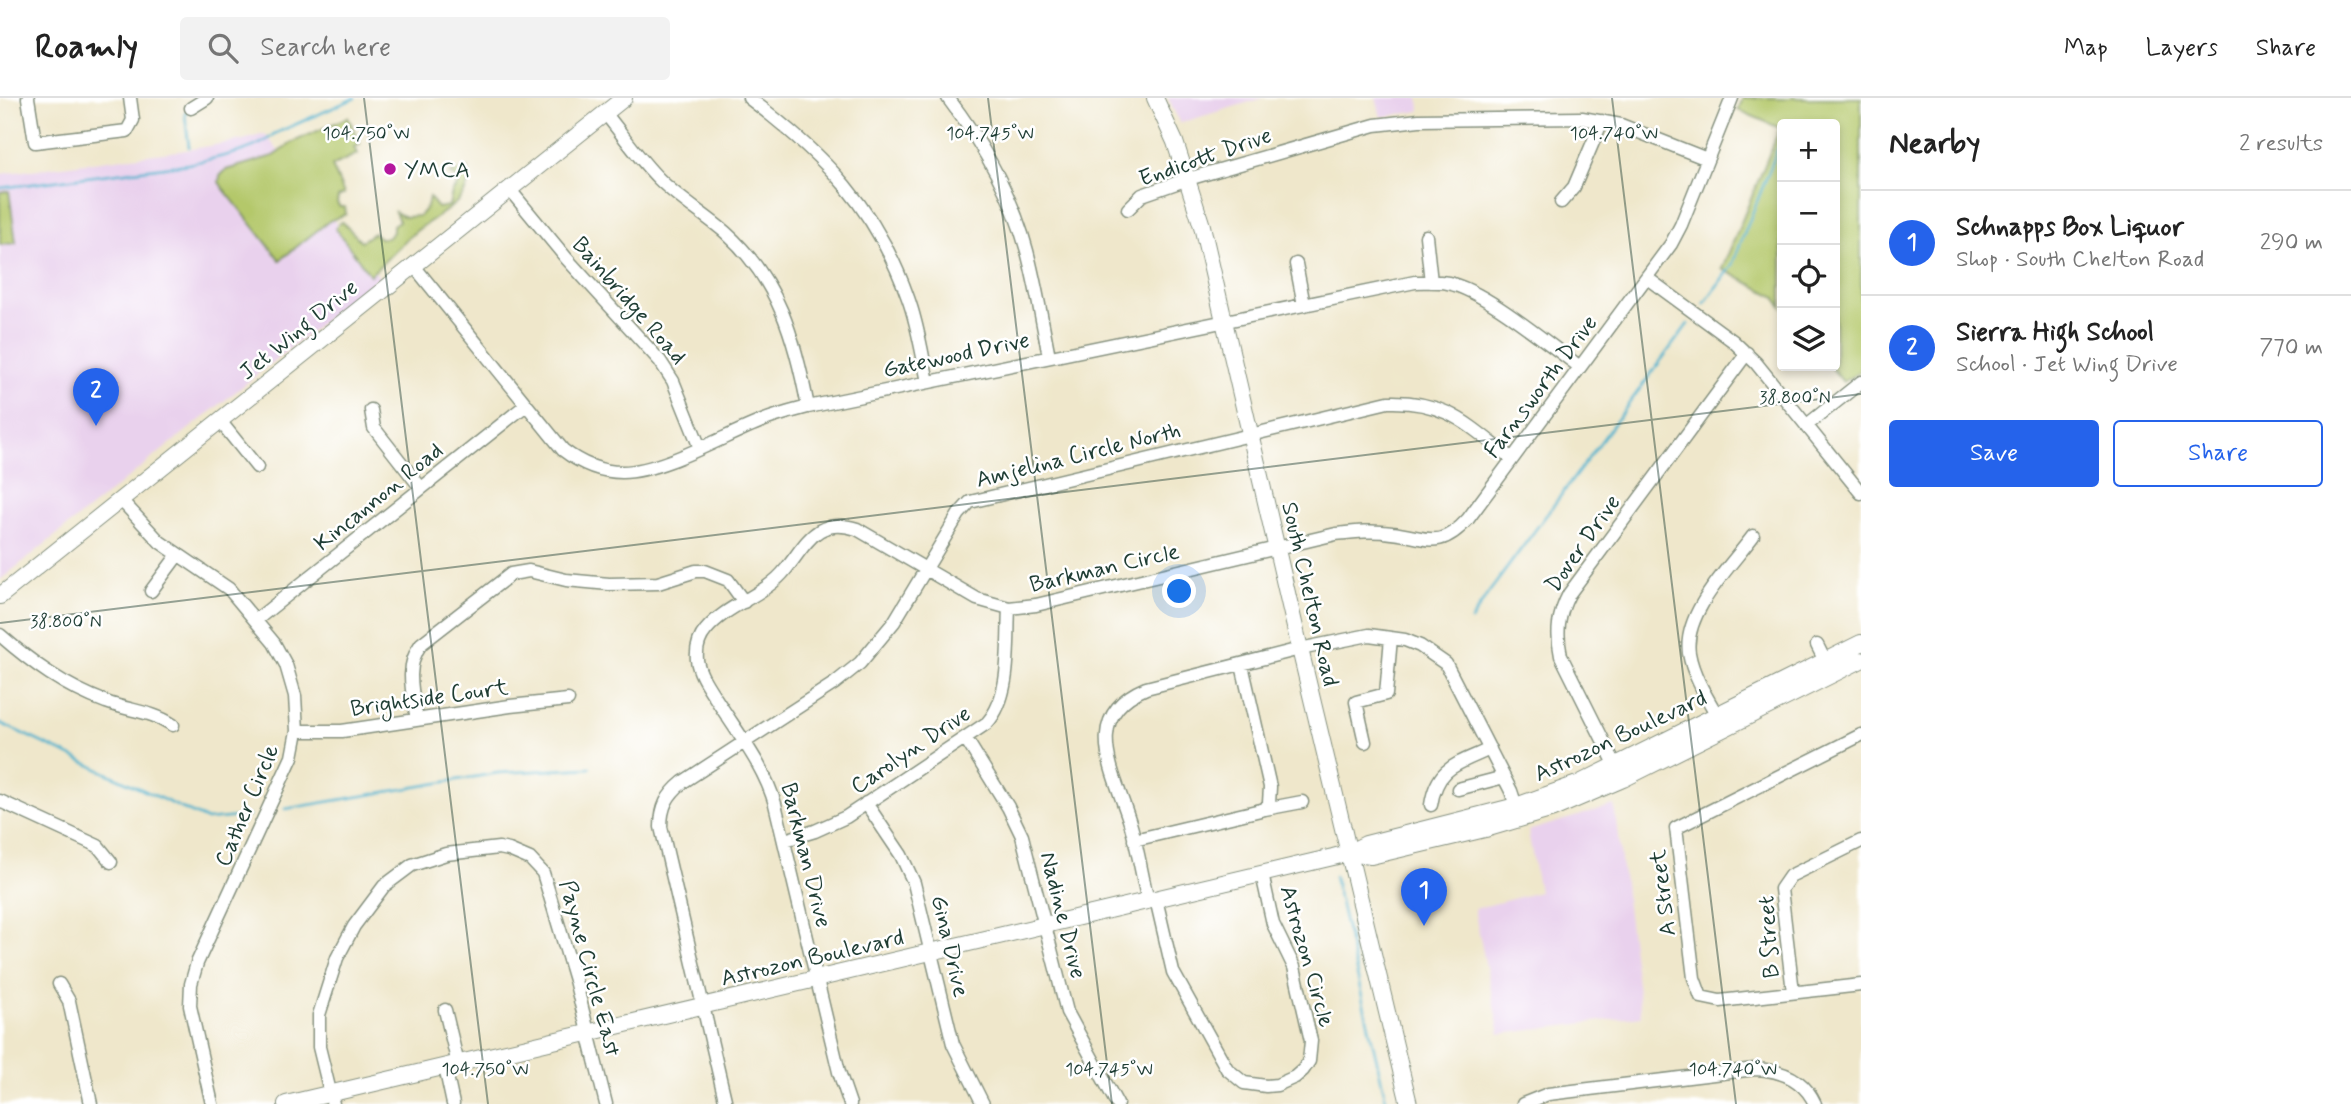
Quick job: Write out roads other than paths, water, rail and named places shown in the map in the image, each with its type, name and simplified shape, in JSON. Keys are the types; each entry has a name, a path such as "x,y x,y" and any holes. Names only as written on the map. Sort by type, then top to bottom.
{"main road":[{"name":"Jet Wing Drive","path":"0,596 624,98"},
{"name":"South Chelton Road","path":"1155,98 1175,142 1202,226 1409,1104"},
{"name":"Astrozon Boulevard","path":"1721,721 1861,643"},
{"name":"Astrozon Boulevard","path":"1348,853 1371,856 1520,820 1567,804 1619,772 1721,721 1861,660"},
{"name":"Astrozon Boulevard","path":"286,1104 332,1099 451,1065 1348,853 1366,844 1516,806 1619,772"}],"street":[{"path":"29,98 35,142 127,131 133,120 130,98"},
{"path":"191,108 207,98"},
{"path":"750,98 829,165 874,225 884,241 908,299 928,382"},
{"path":"948,98 988,157 1015,215 1027,252 1049,356"},
{"name":"Farnsworth Drive","path":"1278,549 1336,534 1364,531 1394,533 1428,540 1443,539 1456,532 1671,244 1732,98"},
{"path":"605,113 657,178 728,235 761,273 790,330 808,407"},
{"name":"Endicott Drive","path":"1128,209 1142,195 1188,179 1375,125 1397,122 1582,118 1620,125 1707,159"},
{"path":"1561,202 1574,187 1602,121"},
{"name":"Bainbridge Road","path":"510,190 567,259 660,361 673,382 700,448"},
{"path":"1426,236 1431,282"},
{"path":"1296,264 1304,305"},
{"name":"Gatewood Drive","path":"414,266 563,450 585,464 623,472 639,470 700,448 762,421 808,407 1415,282 1456,285 1483,298 1580,367"},
{"path":"1647,278 1747,353 1861,493"},
{"name":"Dover Drive","path":"1619,772 1561,656 1558,639 1561,608 1747,353"},
{"path":"1807,425 1861,382"},
{"name":"Amjelina Circle North","path":"726,1104 661,827 662,807 674,789 835,683 860,663 894,622 959,514 970,502 1388,402 1409,401 1443,409 1467,423 1511,458"},
{"name":"Kincannon Road","path":"256,620 526,405"},
{"path":"372,410 374,428 421,488"},
{"path":"220,421 257,467"},
{"name":"Cather Circle","path":"121,499 160,542 229,589 256,620 281,653 291,677 297,706 297,732 286,772 197,963 191,984 192,1017 212,1104"},
{"name":"Barkman Circle","path":"743,743 704,678 696,658 699,640 721,617 780,577 806,541 814,533 829,526 857,529 977,599 1009,608 1036,606 1278,549"},
{"path":"1721,721 1693,669 1688,643 1697,611 1753,536"},
{"path":"151,591 177,555"},
{"path":"417,720 411,677 416,650 510,574 529,571 576,582 609,584 658,583 705,571 728,580 744,602"},
{"name":"Carolyn Drive","path":"785,840 826,827 987,723 999,707 1004,685 1009,608"},
{"path":"0,635 29,661 76,690 108,703 158,715 173,725"},
{"name":"Astrozon Circle","path":"1262,874 1273,924 1291,958 1311,1041 1309,1061 1303,1070 1277,1085 1266,1086 1244,1083 1227,1069 1173,972 1106,745 1113,715 1126,699 1146,688 1300,649 1368,635 1391,638 1420,646 1446,664 1516,806"},
{"path":"1365,742 1356,702 1386,694 1391,638"},
{"path":"1817,645 1825,661"},
{"path":"1242,665 1270,787 1269,803 1265,808"},
{"name":"Brightside Court","path":"297,732 329,733 568,700"},
{"name":"A Street","path":"1861,735 1676,828 1697,991 1701,997 1720,1001 1861,985"},
{"name":"Nadine Drive","path":"966,739 1004,799 1018,828 1067,1012 1117,1104"},
{"name":"Barkman Drive","path":"743,743 768,782 785,840 839,1072 850,1104"},
{"path":"1431,805 1439,779 1455,766 1490,749"},
{"path":"1458,789 1504,777"},
{"path":"0,801 98,846 111,862"},
{"path":"1134,840 1265,808 1302,802"},
{"name":"Gina Drive","path":"866,803 908,870 918,896 953,1044 983,1104"},
{"name":"B Street","path":"1793,992 1780,884 1790,876 1861,841"},
{"name":"Payne Circle East","path":"332,1099 319,1047 319,1015 342,946 375,897 401,871 435,857 499,848 530,859 543,873 573,972 606,1104"},
{"path":"59,984 69,1001 92,1104"},
{"path":"444,1010 453,1104"},
{"path":"1523,1104 1548,1094 1755,1069 1769,1069 1799,1082 1809,1092 1815,1104"},
{"path":"1799,1082 1807,1070"}],"waterway":[{"path":"0,188 188,164 222,157 246,150 274,134 355,98"},
{"path":"188,110 185,114 189,147"},
{"path":"1704,304 1732,265 1777,151"},
{"path":"1471,621 1487,595 1688,324"},
{"path":"0,723 207,820 249,816"},
{"path":"285,809 498,773 590,768"},
{"path":"1334,876 1387,1104"}],"place":[{"name":"YMCA","path":"390,169"},
{"name":"Sierra High School","path":"96,426"},
{"name":"Schnapps Box Liquor","path":"1424,926"}]}
